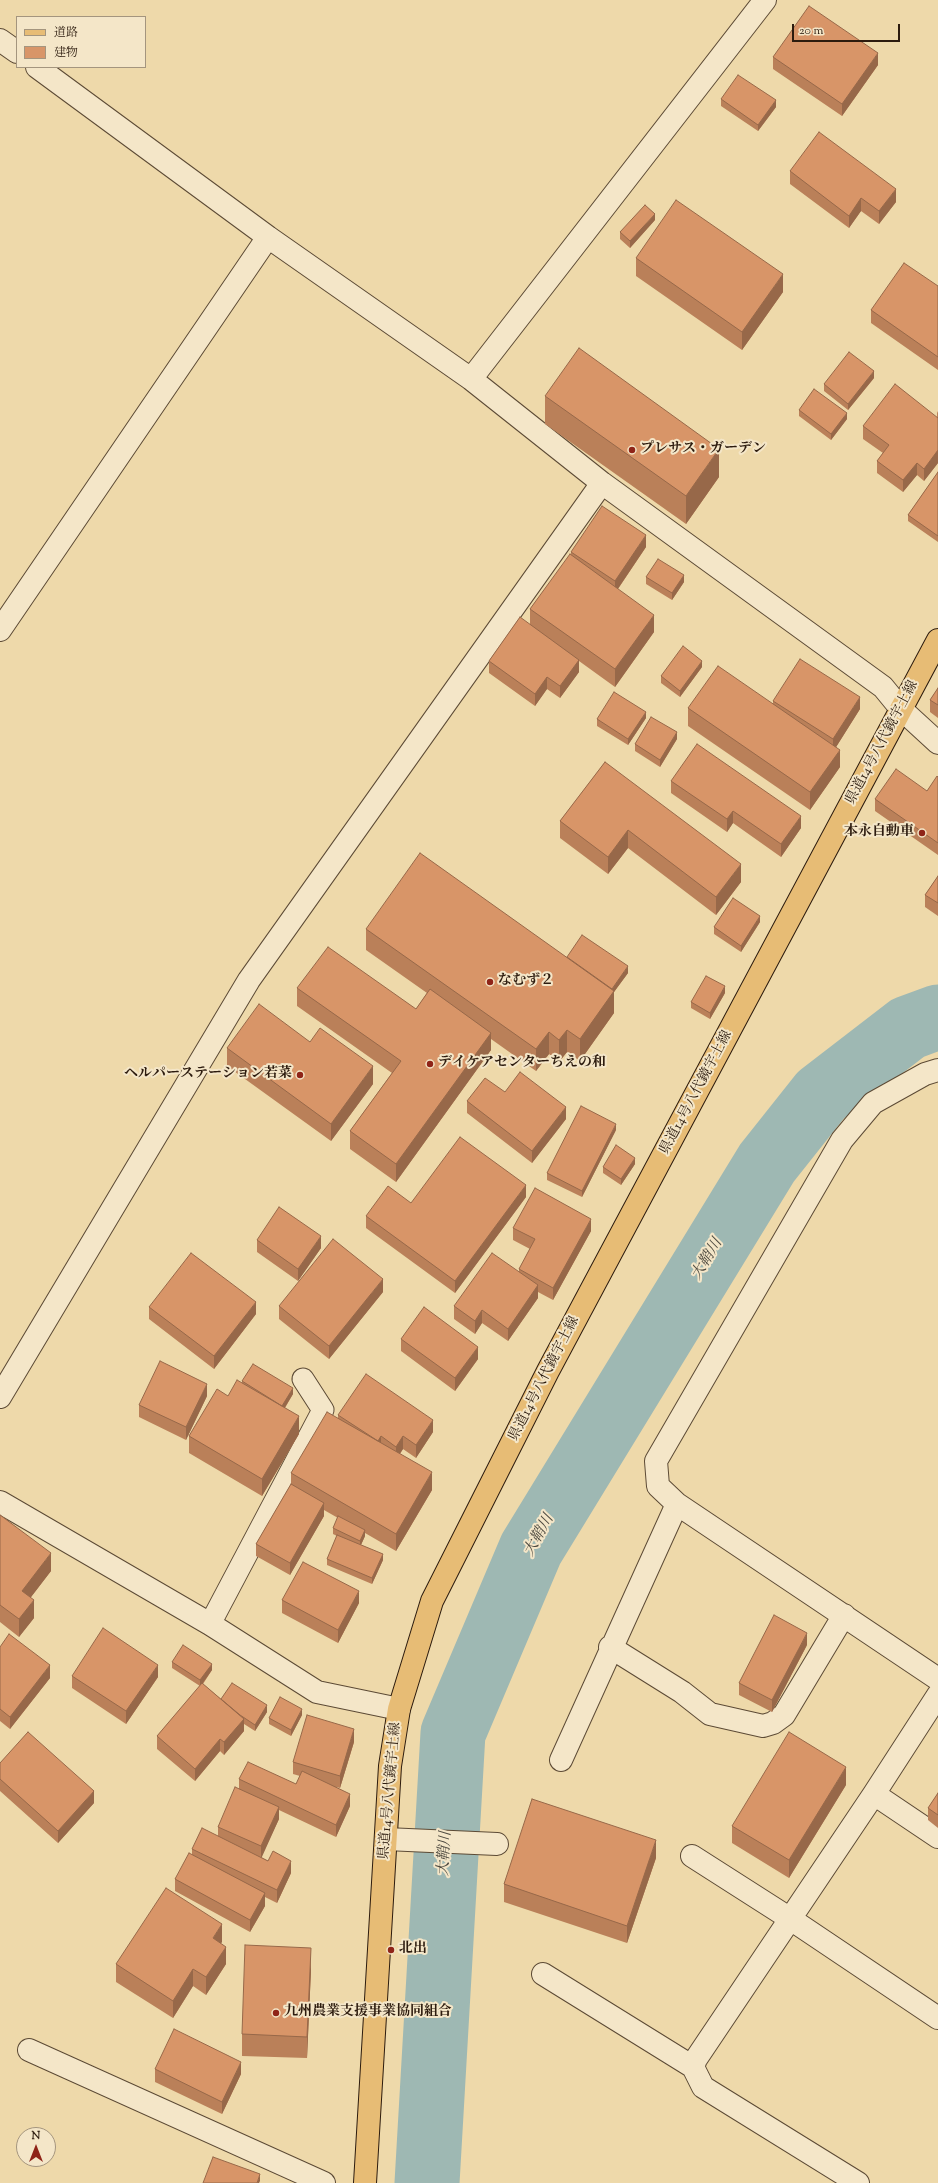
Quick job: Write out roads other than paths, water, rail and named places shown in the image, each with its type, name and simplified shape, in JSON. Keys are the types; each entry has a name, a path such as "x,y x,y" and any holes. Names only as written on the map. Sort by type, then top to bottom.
{"main road":[{"name":"県道14号八代鏡宇土線","path":"365,2183 390,1766 398,1709 432,1601 548,1371 938,640"}],"street":[{"path":"471,379 765,0"},
{"path":"0,40 16,51"},
{"path":"38,68 268,237 471,379 602,483 883,687 901,709 938,743"},
{"path":"0,630 268,237"},
{"path":"0,1397 249,980 602,483"},
{"path":"938,1070 925,1074 872,1103 842,1140 656,1461 658,1486 677,1504 938,1679"},
{"path":"0,1502 210,1624 317,1692 398,1709"},
{"path":"561,1760 610,1647 677,1504"},
{"path":"610,1647 682,1692 710,1714 763,1726 774,1723 784,1715 844,1615"},
{"path":"693,2067 696,2059 789,1918 874,1794 938,1695"},
{"path":"874,1794 938,1837"},
{"path":"386,1839 496,1844"},
{"path":"692,1856 789,1918 938,2018"},
{"path":"542,1974 693,2067 703,2086 858,2183"},
{"path":"29,2050 324,2183"}],"lane":[{"path":"210,1624 323,1410 303,1380"}],"waterway":[{"name":"大鞘川","path":"427,2183 453,1733 531,1549 767,1163 821,1095 908,1028 938,1017"}],"place":[{"name":"プレサス・ガーデン","path":"632,450"},
{"name":"本永自動車","path":"922,833"},
{"name":"なむず２","path":"490,982"},
{"name":"デイケアセンターちえの和","path":"430,1064"},
{"name":"ヘルパーステーション若菜","path":"300,1075"},
{"name":"北出","path":"391,1950"},
{"name":"九州農業支援事業協同組合","path":"276,2013"}]}
